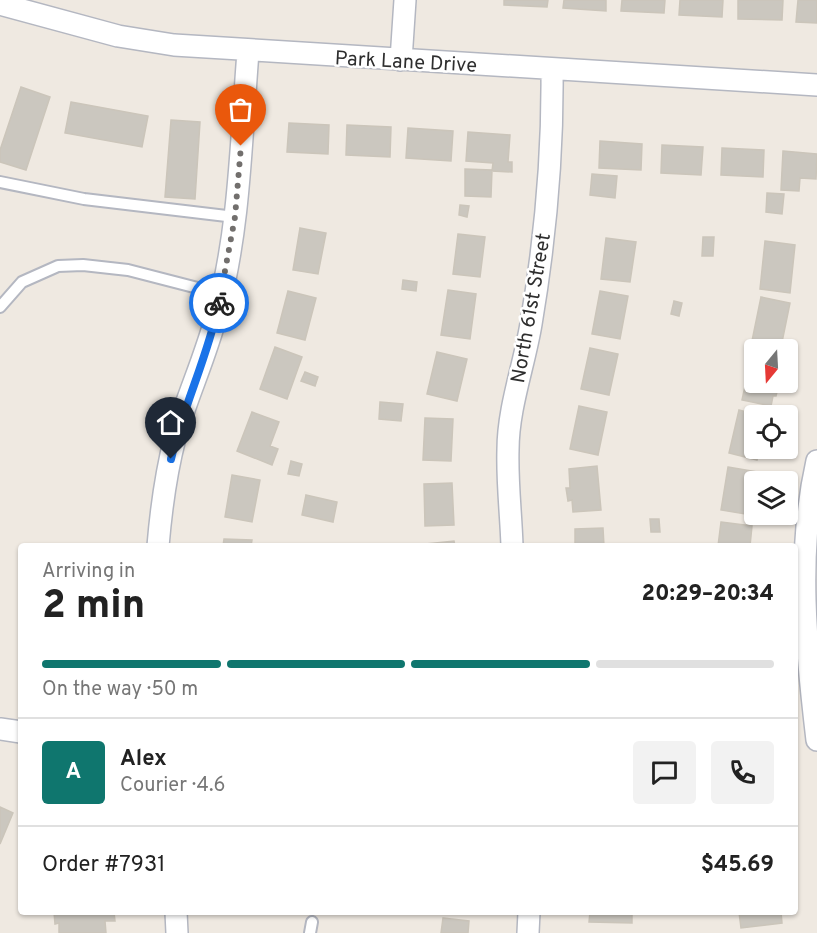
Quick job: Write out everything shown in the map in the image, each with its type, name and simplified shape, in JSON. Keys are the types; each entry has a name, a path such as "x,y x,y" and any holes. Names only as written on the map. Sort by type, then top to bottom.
{"street":[{"path":"401,60 405,0"},
{"name":"Park Lane Drive","path":"0,4 118,36 174,45 248,52 817,85"},
{"path":"158,543 162,502 176,438 204,356 221,294 235,217 248,52"},
{"name":"North 61st Street","path":"512,543 508,449 511,418 531,326 543,246 550,163 552,70"},
{"path":"817,461 805,547 804,624 817,740"},
{"path":"0,729 18,732"},
{"path":"176,915 177,933"},
{"path":"528,933 529,915"}],"lane":[{"path":"0,182 84,199 235,217"},
{"path":"0,307 22,282 58,266 83,265 128,270 221,294"}],"building":[{"path":"504,0 548,0 547,7 504,5"},
{"path":"564,0 606,0 606,11 563,8"},
{"path":"622,0 665,0 664,13 621,11"},
{"path":"680,0 723,0 722,17 679,15"},
{"path":"738,0 783,0 782,20 738,19"},
{"path":"798,0 817,0 817,23 796,22"},
{"path":"21,87 50,97 26,170 0,162 0,150"},
{"path":"71,102 148,116 142,147 65,133"},
{"path":"171,120 200,122 195,199 165,197"},
{"path":"289,123 329,125 328,154 287,152"},
{"path":"347,125 391,127 390,157 346,155"},
{"path":"408,128 453,131 451,161 406,158"},
{"path":"468,132 510,135 508,162 512,162 512,172 492,171 493,163 466,161"},
{"path":"600,141 642,144 641,170 599,168"},
{"path":"662,145 703,147 701,175 661,173"},
{"path":"722,148 764,150 763,177 721,175"},
{"path":"783,151 817,154 816,179 800,178 799,191 781,190"},
{"path":"465,169 492,170 491,197 465,196"},
{"path":"592,174 617,176 615,198 590,195"},
{"path":"767,193 784,194 782,214 766,212"},
{"path":"460,205 469,206 467,217 459,215"},
{"path":"300,228 326,233 318,274 293,270"},
{"path":"458,234 485,237 480,277 453,274"},
{"path":"703,237 714,237 713,256 702,256"},
{"path":"606,238 636,242 630,282 601,279"},
{"path":"765,241 795,245 790,293 760,289"},
{"path":"403,280 417,282 416,291 402,289"},
{"path":"448,290 476,294 470,339 441,335"},
{"path":"288,291 316,298 305,340 277,333"},
{"path":"600,291 628,296 620,339 592,334"},
{"path":"761,297 790,303 783,339 752,339"},
{"path":"674,301 682,303 679,316 671,314"},
{"path":"275,347 302,357 287,399 260,389"},
{"path":"590,348 618,354 609,395 581,389"},
{"path":"437,352 467,359 457,401 427,394"},
{"path":"305,372 318,377 315,386 301,381"},
{"path":"744,391 744,393 777,393 776,396 773,396 771,405 742,400"},
{"path":"380,402 403,404 401,421 379,419"},
{"path":"579,406 607,412 598,455 570,449"},
{"path":"739,410 744,411 744,457 729,453"},
{"path":"252,412 279,422 270,446 278,449 272,465 237,451"},
{"path":"425,418 453,419 451,461 423,460"},
{"path":"291,461 302,464 299,476 288,474"},
{"path":"597,466 601,510 573,512 572,500 568,501 566,488 570,488 569,469"},
{"path":"728,467 752,471 744,471 744,514 721,510"},
{"path":"232,475 260,480 252,522 225,517"},
{"path":"452,483 454,525 425,526 424,484"},
{"path":"306,495 337,502 333,522 302,515"},
{"path":"650,519 659,519 660,532 651,532"},
{"path":"721,522 752,526 750,543 718,543"},
{"path":"603,528 604,543 575,543 575,529"},
{"path":"224,539 252,540 252,543 223,543"},
{"path":"0,807 13,813 0,844"},
{"path":"54,915 114,915 115,921 105,921 106,933 59,933 59,923 55,924"},
{"path":"590,915 632,915 632,923 589,922"},
{"path":"739,915 781,915 782,923 741,928"},
{"path":"443,918 469,921 468,933 441,933"}],"way so far":[{"path":"219,303 229,261 241,146"}],"route":[{"path":"171,459 219,303"}]}
